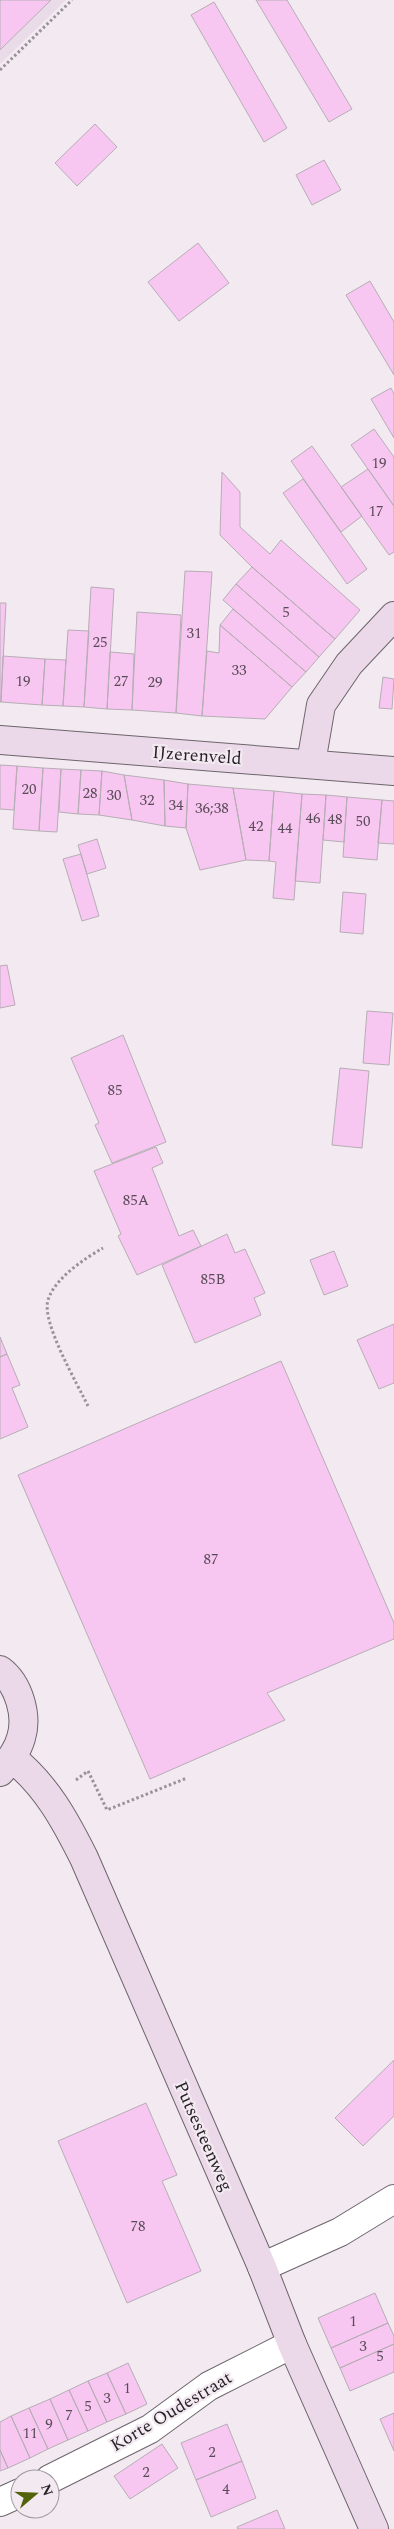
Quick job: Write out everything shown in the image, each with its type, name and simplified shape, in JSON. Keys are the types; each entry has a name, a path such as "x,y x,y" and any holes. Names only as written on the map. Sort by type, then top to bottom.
{"main road":[{"path":"311,763 321,705 349,664 394,616"},
{"name":"IJzerenveld","path":"0,740 394,771"},
{"path":"0,1670 17,1692 23,1714 21,1737 6,1765"},
{"name":"Putsesteenweg","path":"6,1765 27,1770 66,1821 84,1858 262,2267 292,2344 374,2529"}],"street":[{"path":"262,2267 340,2232 394,2199"},
{"name":"Korte Oudestraat","path":"60,2474 150,2429 209,2386 292,2344"}],"path":[{"path":"0,70 72,0"},
{"path":"88,1406 52,1331 47,1302 52,1292 78,1262 103,1248"},
{"path":"50,1798 88,1771 107,1810 187,1778"}],"shaded area":[{"path":"0,0 66,0 0,64"}],"building":[{"path":"0,0 51,0 0,50"},
{"path":"256,0 287,0 352,109 329,122"},
{"path":"214,2 287,128 264,142 191,15"},
{"path":"95,124 117,147 77,186 55,163"},
{"path":"324,160 341,190 312,205 296,175"},
{"path":"198,243 229,283 179,321 148,282"},
{"path":"370,281 394,322 394,375 346,295"},
{"path":"391,388 394,394 394,438 371,399"},
{"path":"374,429 394,457 394,506 351,445"},
{"path":"312,446 362,516 341,532 291,461"},
{"path":"368,469 394,506 394,552 389,555 341,487"},
{"path":"222,472 240,492 240,527 270,554 281,540 360,610 335,639 252,567 220,535"},
{"path":"303,479 367,569 347,584 283,493"},
{"path":"252,567 335,639 319,657 236,584"},
{"path":"185,571 212,572 202,716 176,713"},
{"path":"236,584 319,657 306,672 223,600"},
{"path":"91,587 114,589 107,709 84,707"},
{"path":"0,603 6,603 1,702 0,702"},
{"path":"233,609 306,672 292,687 220,625"},
{"path":"137,612 181,615 176,713 132,710"},
{"path":"220,625 292,687 265,719 202,716 207,651 219,653"},
{"path":"68,630 89,631 84,707 63,706"},
{"path":"110,652 134,654 132,710 107,709"},
{"path":"3,656 45,659 42,705 1,702"},
{"path":"45,659 66,660 63,706 42,705"},
{"path":"383,677 394,679 392,709 379,708"},
{"path":"0,765 17,766 14,810 0,809"},
{"path":"17,766 43,768 39,831 13,829"},
{"path":"43,768 61,769 57,832 39,831"},
{"path":"61,769 81,770 78,814 59,812"},
{"path":"81,770 102,771 99,815 78,814"},
{"path":"102,771 124,775 132,820 99,815"},
{"path":"124,775 164,780 165,826 132,820"},
{"path":"164,780 188,784 186,828 165,826"},
{"path":"188,784 233,788 246,860 200,870 186,828"},
{"path":"233,788 274,791 269,861 246,860"},
{"path":"274,791 302,794 294,900 273,898 276,862 269,861"},
{"path":"302,794 326,795 320,883 295,881"},
{"path":"326,795 347,797 344,842 323,840"},
{"path":"347,797 382,800 377,860 343,857"},
{"path":"382,800 394,801 394,844 378,843"},
{"path":"97,839 106,868 87,874 78,845"},
{"path":"81,854 99,916 82,921 63,859"},
{"path":"343,892 366,894 363,934 340,932"},
{"path":"7,965 15,1005 0,1008 0,966"},
{"path":"367,1011 393,1013 389,1065 363,1063"},
{"path":"123,1035 166,1142 112,1163 95,1125 99,1123 71,1058"},
{"path":"340,1068 369,1071 362,1148 332,1145"},
{"path":"156,1147 163,1163 152,1168 179,1236 193,1230 201,1246 137,1275 118,1236 121,1234 94,1171"},
{"path":"227,1234 235,1253 245,1249 265,1293 254,1298 261,1315 195,1343 162,1265"},
{"path":"334,1251 348,1286 324,1295 310,1260"},
{"path":"394,1324 394,1383 379,1389 357,1340"},
{"path":"0,1337 7,1354 0,1357"},
{"path":"7,1354 20,1385 12,1388 28,1427 0,1439 0,1357"},
{"path":"281,1361 394,1623 394,1639 267,1693 285,1720 150,1779 18,1475"},
{"path":"394,2060 394,2116 363,2146 335,2118"},
{"path":"146,2103 177,2175 162,2181 201,2271 127,2303 58,2141"},
{"path":"375,2293 388,2323 331,2348 318,2318"},
{"path":"388,2323 394,2336 394,2344 340,2368 331,2348"},
{"path":"394,2344 394,2372 350,2391 340,2368"},
{"path":"128,2363 147,2404 126,2414 107,2373"},
{"path":"107,2373 126,2414 107,2422 88,2381"},
{"path":"88,2381 107,2422 88,2431 69,2390"},
{"path":"69,2390 88,2431 68,2440 50,2399"},
{"path":"50,2399 68,2440 48,2449 29,2408"},
{"path":"29,2408 48,2449 30,2458 11,2416"},
{"path":"394,2413 394,2451 380,2419"},
{"path":"11,2416 30,2458 8,2468 0,2450 0,2422"},
{"path":"227,2424 242,2461 196,2480 181,2443"},
{"path":"162,2444 178,2468 130,2499 114,2476"},
{"path":"0,2450 8,2468 0,2471"},
{"path":"242,2461 256,2498 211,2517 196,2480"},
{"path":"277,2510 285,2529 238,2529 237,2527"}]}
